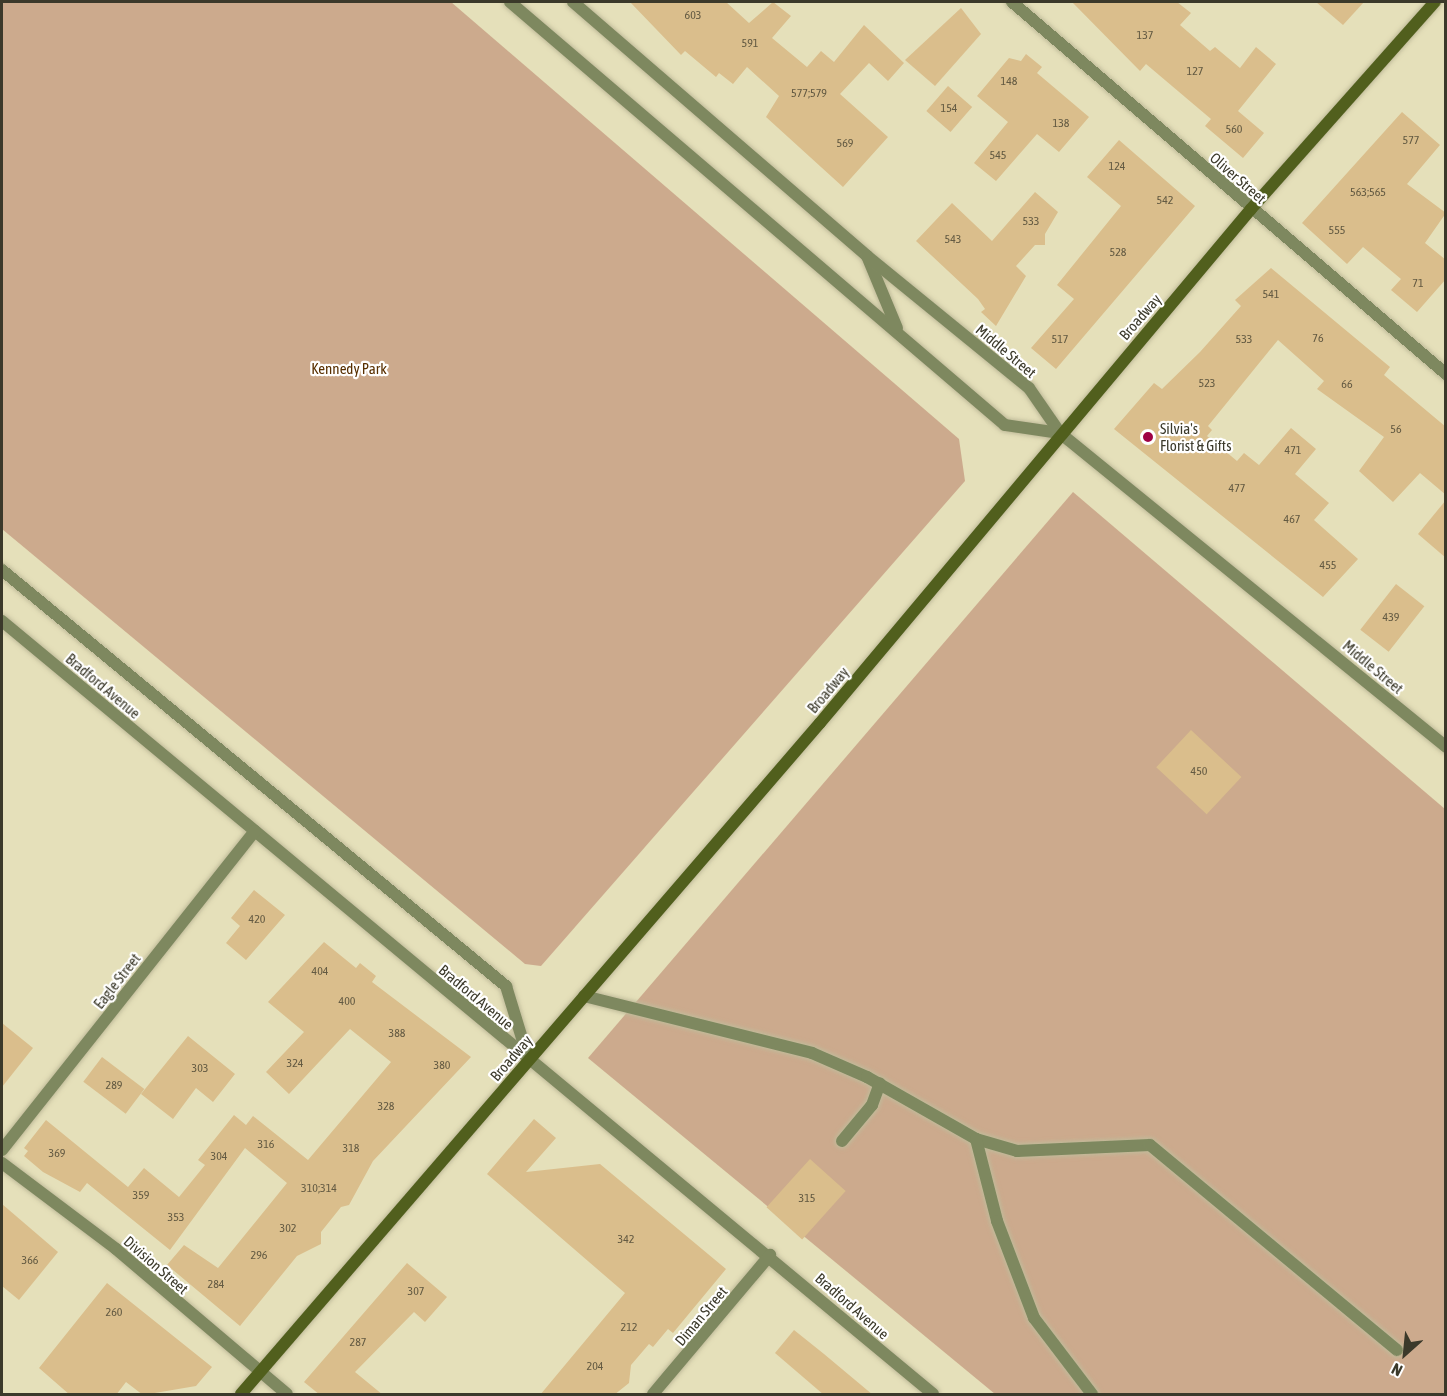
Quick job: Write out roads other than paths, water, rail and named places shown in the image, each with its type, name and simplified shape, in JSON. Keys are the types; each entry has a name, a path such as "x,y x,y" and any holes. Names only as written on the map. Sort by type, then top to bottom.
{"main road":[{"name":"Broadway","path":"241,1395 820,723 1060,433 1251,209 1435,2"}],"street":[{"path":"510,2 1005,425 1060,433"},
{"name":"Middle Street","path":"573,2 867,256 1029,388 1060,433 1446,747"},
{"name":"Oliver Street","path":"1012,2 1446,375"},
{"path":"867,256 898,332"},
{"path":"2,570 506,986 529,1060"},
{"name":"Bradford Avenue","path":"2,621 529,1060 770,1255 933,1395"},
{"name":"Eagle Street","path":"2,1150 255,831"},
{"path":"584,996 766,1038 880,1083 976,1139 1017,1151 1150,1145 1397,1350"},
{"path":"842,1142 872,1105 880,1083"},
{"path":"976,1139 997,1221 1034,1318 1092,1395"},
{"name":"Division Street","path":"2,1163 116,1249 287,1395"},
{"name":"Diman Street","path":"653,1395 770,1255"}],"place":[{"name":"Silvia's Florist & Gifts","path":"1148,437"}],"park label":[{"name":"Kennedy Park","path":"349,369"}]}
